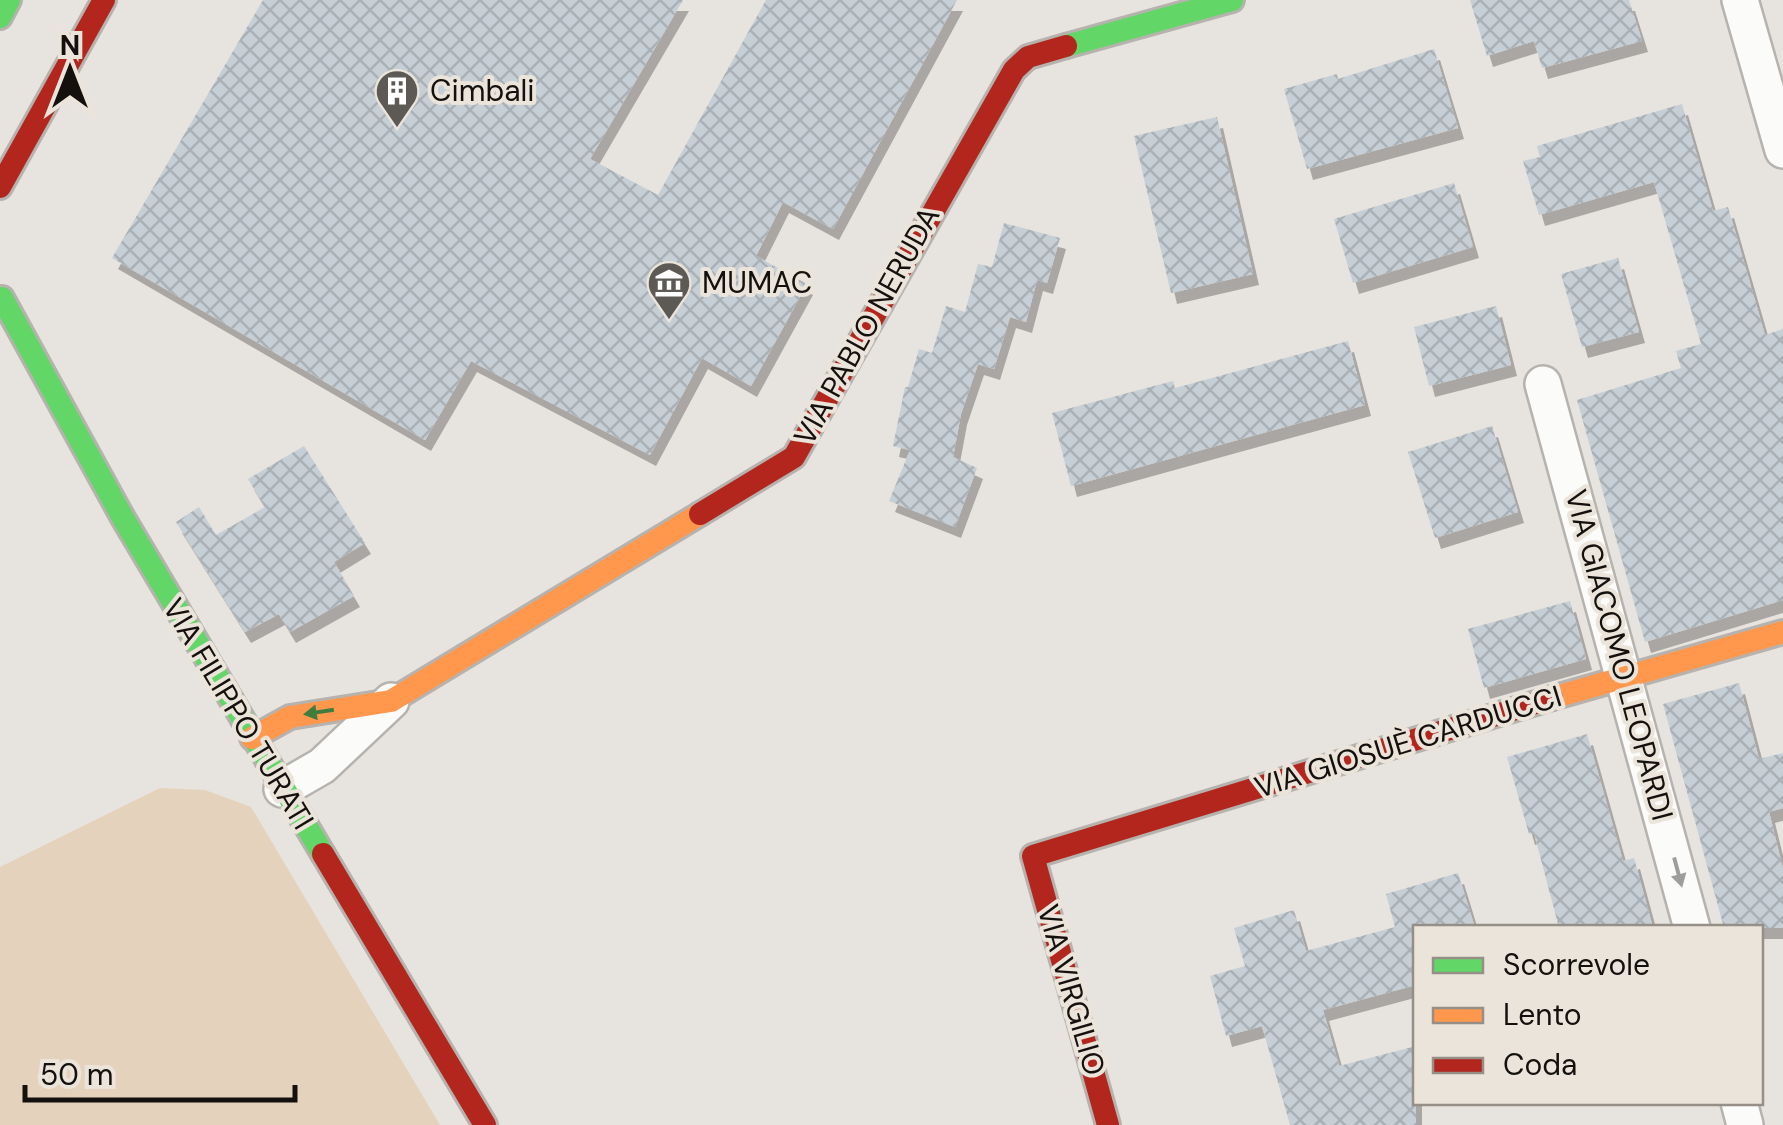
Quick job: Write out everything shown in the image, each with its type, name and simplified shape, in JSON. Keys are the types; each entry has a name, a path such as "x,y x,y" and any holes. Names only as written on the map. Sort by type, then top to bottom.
{"main road":[{"path":"0,17 9,0"},
{"path":"0,187 104,0"},
{"name":"VIA PABLO NERUDA","path":"252,738 290,717 391,701 794,457 1014,70 1028,57 1232,0"},
{"name":"VIA FILIPPO TURATI","path":"2,298 123,518 485,1125"},
{"name":"VIA GIOSUÈ CARDUCCI","path":"1033,856 1783,632"},
{"name":"VIA VIRGILIO","path":"1033,856 1108,1125"}],"street":[{"path":"1740,0 1783,150"},
{"name":"VIA GIACOMO LEOPARDI","path":"1543,384 1691,925"},
{"path":"282,789 322,766 391,701"}],"shaded area":[{"path":"160,788 205,790 251,807 440,1125 0,1125 0,867"}],"building":[{"name":"Cimbali","path":"263,0 683,0 590,159 658,195 766,0 957,0 833,229 783,202 756,256 807,284 751,386 702,358 650,455 471,361 425,440 112,258"},
{"path":"1470,0 1629,0 1642,41 1542,68 1534,41 1487,56"},
{"path":"1434,49 1458,128 1307,169 1284,89 1337,74 1338,79"},
{"path":"1682,104 1713,211 1728,207 1765,335 1783,329 1783,600 1645,642 1577,400 1681,368 1676,351 1701,344 1654,182 1539,215 1523,161 1540,157 1537,146"},
{"path":"1217,117 1253,274 1171,293 1134,136"},
{"path":"1454,183 1473,247 1353,283 1334,219"},
{"path":"1004,223 1060,238 1047,283 1037,280 1026,322 1010,317 994,369 978,364 961,414 953,457 977,468 955,527 889,501 910,450 893,446 905,387 919,349 932,353 946,306 965,312 978,264 992,267"},
{"path":"1618,258 1639,332 1582,347 1561,274"},
{"path":"1496,306 1511,365 1429,386 1414,327"},
{"path":"1348,341 1365,405 1071,486 1052,413 1173,381 1175,388"},
{"path":"1492,426 1518,512 1435,538 1408,452"},
{"path":"304,446 365,543 334,562 354,596 290,632 279,614 245,632 176,522 199,507 216,535 265,507 248,479"},
{"path":"1570,601 1586,659 1484,688 1468,629"},
{"path":"1739,683 1759,759 1783,753 1783,808 1769,812 1783,869 1783,928 1723,925 1663,704"},
{"path":"1587,734 1623,861 1634,858 1652,925 1558,925 1534,833 1529,834 1507,757"},
{"path":"1458,873 1474,925 1413,925 1413,986 1323,1010 1339,1066 1413,1047 1416,1125 1290,1125 1262,1026 1226,1036 1210,976 1245,966 1234,928 1294,910 1306,951 1395,927 1386,894"}],"traffic: fast":[{"path":"0,17 9,0"},
{"path":"1066,46 1232,0"},
{"path":"2,298 123,518 323,854"}],"traffic: slow":[{"path":"252,738 290,717 391,701 700,514"},
{"path":"1552,698 1783,632"}],"traffic: jam":[{"path":"0,187 104,0"},
{"path":"700,514 794,457 1014,70 1028,57 1066,46"},
{"path":"1108,1125 1033,856 1552,698"},
{"path":"323,854 485,1125"}],"place":[{"name":"Cimbali","path":"397,129"},
{"name":"MUMAC","path":"669,321"}]}
